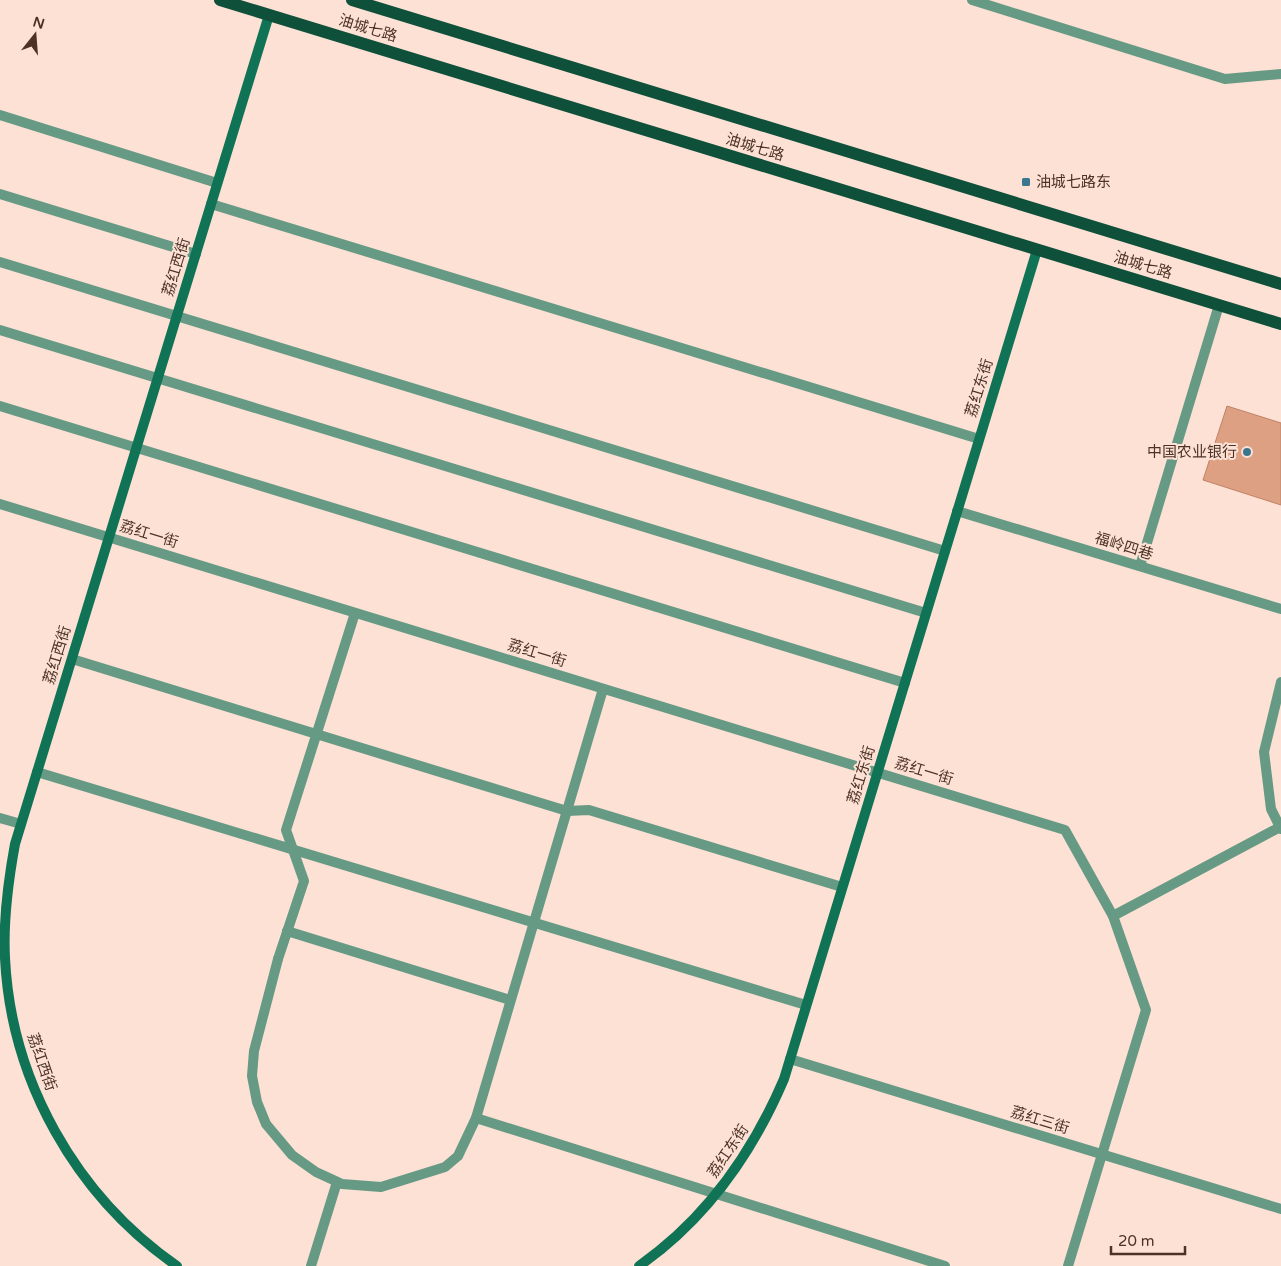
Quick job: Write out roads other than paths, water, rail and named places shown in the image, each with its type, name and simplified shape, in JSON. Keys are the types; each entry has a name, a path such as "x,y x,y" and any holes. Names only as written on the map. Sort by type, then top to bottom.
{"main road":[{"name":"油城七路","path":"220,0 1281,324"},
{"name":"油城七路","path":"352,0 1281,284"}],"street":[{"path":"972,0 1224,79 1281,74"},
{"name":"荔红西街","path":"177,1266 130,1228 80,1171 50,1122 27,1070 16,1033 5,958 8,882 21,824 269,15"},
{"path":"0,115 217,183"},
{"path":"0,194 196,254"},
{"path":"211,204 979,439"},
{"name":"荔红东街","path":"639,1266 680,1233 717,1194 746,1154 760,1130 784,1079 1037,250"},
{"path":"0,262 945,551"},
{"path":"1140,566 1219,306"},
{"path":"0,330 926,613"},
{"path":"0,406 905,683"},
{"name":"荔红一街","path":"0,504 1065,830 1113,916"},
{"name":"福岭四巷","path":"957,511 1281,609"},
{"path":"355,613 286,830 304,881 278,959 254,1051 252,1076 257,1102 266,1124 292,1155 316,1172 337,1182 381,1187 444,1167 458,1156 476,1118 603,689"},
{"path":"72,660 567,811 589,810 842,887"},
{"path":"1068,1266 1146,1010 1113,916 1280,828 1271,809 1264,752 1281,682"},
{"path":"37,772 806,1005"},
{"path":"0,818 21,824"},
{"path":"287,931 510,1000"},
{"name":"荔红三街","path":"790,1059 1281,1209"},
{"path":"476,1118 945,1266"},
{"path":"312,1266 337,1182"}],"place":[{"name":"油城七路东","path":"1026,182"},
{"name":"中国农业银行","path":"1247,452"}]}
